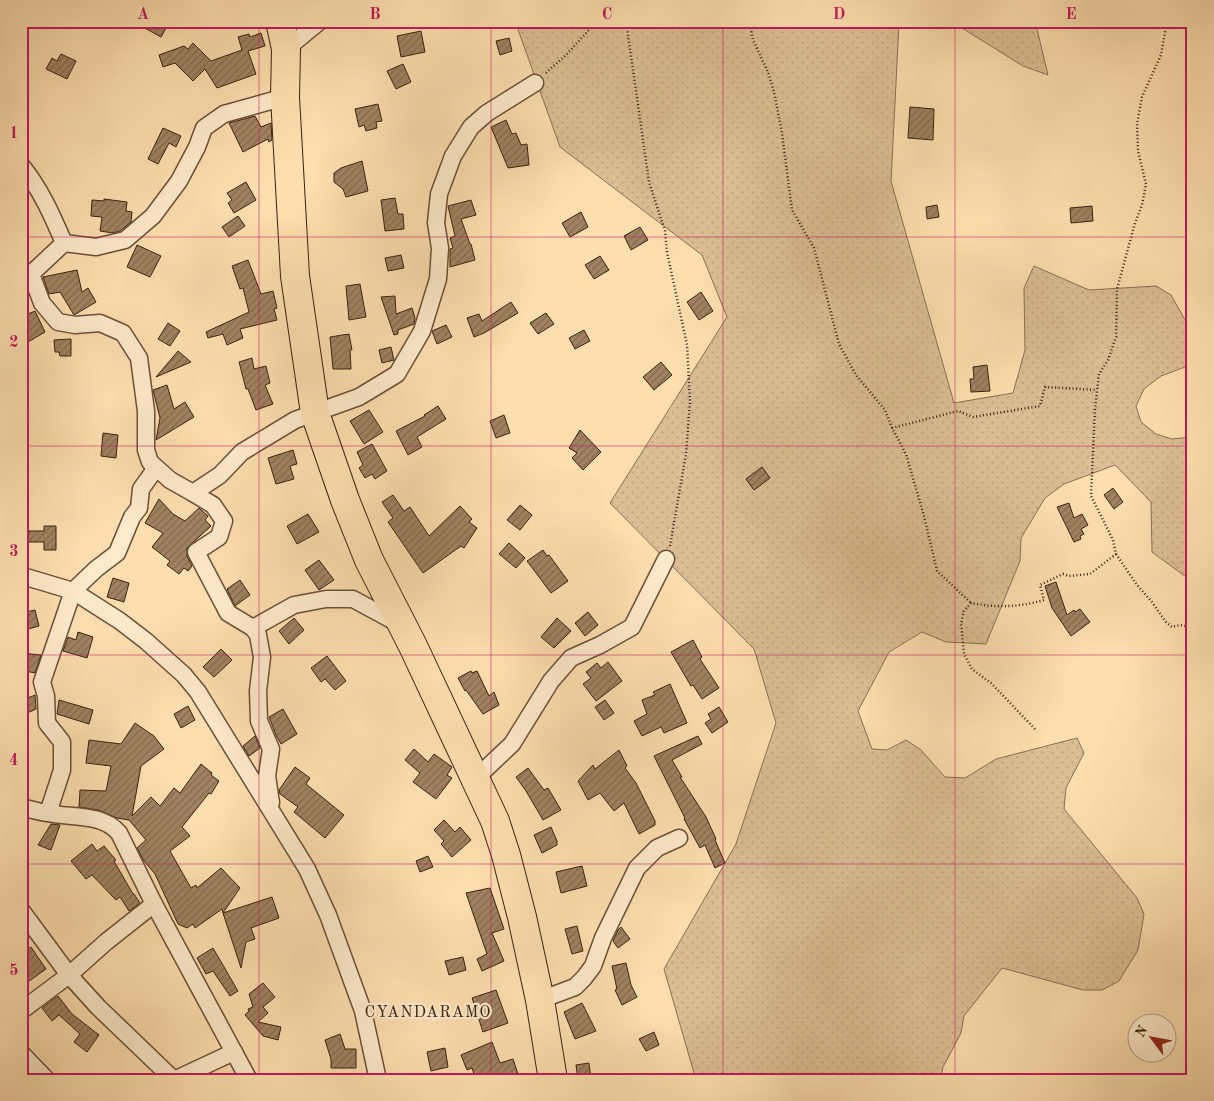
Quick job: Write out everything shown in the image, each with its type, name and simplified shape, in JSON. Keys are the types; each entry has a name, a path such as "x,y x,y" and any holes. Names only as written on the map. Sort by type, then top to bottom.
{"highway":[{"path":"280,21 286,48 285,97 295,276 315,413 344,500 369,560 476,778 495,821 506,855 540,1000 553,1080"}],"street":[{"path":"286,48 320,21"},
{"path":"194,492 220,475 242,452 295,420 359,397 397,374 422,331 438,279 440,248 436,223 439,194 453,156 471,127 487,113 535,83"},
{"path":"64,243 96,247 125,240 153,216 179,180 197,147 204,128 224,114 285,97"},
{"path":"21,165 31,177 48,207 64,243"},
{"path":"64,243 31,274 42,303 58,322 75,325 100,323 123,333 139,358 146,411 146,450 150,462 170,480 194,492 213,505 224,522 219,537 196,552 228,613 254,628 258,635 262,656 258,691 259,720 272,749 267,776 273,813"},
{"path":"48,814 62,770 62,742 48,722 46,696 42,682 73,591 117,553 132,517 138,508 141,489 156,468"},
{"path":"476,778 512,744 551,681 571,658 600,645 632,627 666,559"},
{"path":"21,577 73,591 120,621 184,675 198,692 307,869 328,915 363,1011 378,1080"},
{"path":"254,628 294,605 326,599 353,600 402,626"},
{"path":"21,807 48,814 95,818 114,828 123,839 154,904 249,1080"},
{"path":"540,1000 575,987 584,978 593,966 603,938 637,868 657,848 679,838"},
{"path":"21,1011 69,975 106,942 154,904"},
{"path":"21,910 69,975 98,1007 174,1080 234,1052"},
{"path":"21,1053 47,1080"}],"path":[{"path":"535,83 567,54 598,21"},
{"path":"626,21 649,182 665,231 667,252 687,346 690,402 686,445 672,538 666,559"},
{"path":"749,21 753,40 768,72 774,92 782,133 792,210 814,248 839,344 856,375 885,410 906,454 924,516 937,571 971,603 986,606 1025,606 1044,600 1040,585 1063,574 1069,576 1090,574 1116,554"},
{"path":"1166,21 1161,54 1142,97 1136,124 1138,151 1146,184 1142,205 1134,223 1117,288 1116,338 1108,360 1099,374 1094,409 1090,496 1113,540 1116,554 1137,585 1168,624 1172,627 1180,625 1193,627"},
{"path":"892,428 958,411 973,417 1040,406 1045,387 1097,390"},
{"path":"971,603 964,611 961,623 964,654 972,669 991,682 1036,729"}],"shaded area":[{"path":"515,21 1032,21 1037,29 1048,75 1023,66 954,23 899,24 891,181 954,403 1013,393 1025,350 1024,288 1034,266 1089,290 1156,286 1171,295 1193,334 1193,364 1161,376 1144,389 1136,406 1141,422 1156,434 1172,439 1193,437 1193,582 1152,552 1151,502 1115,465 1064,484 1045,498 1021,538 1020,561 986,644 946,642 922,632 889,652 858,711 872,749 887,750 906,740 921,750 945,777 965,778 996,759 1077,738 1084,753 1066,788 1064,809 1137,898 1144,914 1138,950 1119,981 1102,990 1083,990 1002,968 964,1016 961,1033 943,1067 940,1080 696,1080 664,969 736,844 776,723 754,649 610,503 727,317 702,255 560,147"}],"building":[{"path":"132,21 170,21 161,37"},
{"path":"421,31 425,52 401,57 397,36"},
{"path":"261,33 265,46 248,51 256,74 217,88 205,69 193,81 175,63 163,67 159,55 184,46 188,49 193,43 211,61 242,50 238,37 249,34 250,37"},
{"path":"509,38 512,51 500,55 496,41"},
{"path":"61,54 76,61 67,79 46,69 52,58 57,61"},
{"path":"403,64 411,82 396,89 387,71"},
{"path":"378,104 382,121 376,122 377,128 366,131 364,125 359,127 355,109"},
{"path":"910,107 934,109 933,140 908,138"},
{"path":"255,116 261,127 271,123 272,140 269,142 268,139 243,152 229,123"},
{"path":"506,120 512,134 516,133 521,145 527,144 529,165 508,168 491,127"},
{"path":"163,128 181,136 176,147 169,143 158,164 148,159"},
{"path":"362,161 368,191 346,197 343,189 334,182 334,173 341,168"},
{"path":"246,182 256,200 234,213 228,203 232,200 227,193"},
{"path":"395,198 398,214 403,214 404,229 385,231 381,200"},
{"path":"104,199 127,202 126,211 132,212 131,222 120,231 113,233 100,231 102,217 91,216 92,200 104,201"},
{"path":"471,200 476,215 461,219 475,260 450,267 450,249 453,248 450,238 455,236 448,206"},
{"path":"937,205 939,217 927,219 926,207"},
{"path":"1092,206 1093,221 1071,223 1070,208"},
{"path":"581,212 588,227 570,237 562,223"},
{"path":"238,216 245,226 229,237 222,227"},
{"path":"640,227 648,240 631,250 624,236"},
{"path":"137,245 161,256 150,277 127,267"},
{"path":"401,255 404,268 388,271 385,258"},
{"path":"600,256 609,270 594,279 585,265"},
{"path":"248,260 261,294 273,291 277,308 274,309 277,320 240,329 243,338 227,345 223,334 208,338 206,332 249,312 243,288 240,289 232,266"},
{"path":"77,270 82,292 88,288 96,302 74,315 60,292 49,294 43,277"},
{"path":"360,284 366,317 349,320 346,286"},
{"path":"701,292 713,311 699,320 687,302"},
{"path":"395,296 396,314 412,308 415,318 414,324 398,330 398,334 394,335 381,297"},
{"path":"511,302 518,313 474,337 467,318 479,314 482,321"},
{"path":"35,311 45,332 28,342 21,326 21,317"},
{"path":"546,313 554,324 538,334 530,323"},
{"path":"168,323 180,331 170,346 158,339"},
{"path":"446,325 452,337 437,344 432,331"},
{"path":"584,330 590,341 575,349 569,338"},
{"path":"349,334 352,350 350,350 351,369 333,369 330,337"},
{"path":"71,339 71,356 60,356 59,352 55,352 54,340"},
{"path":"391,347 394,360 382,363 379,350"},
{"path":"178,351 191,362 156,377"},
{"path":"252,358 254,369 266,366 270,383 265,385 273,404 256,410 248,389 246,389 239,362"},
{"path":"661,362 672,375 654,390 643,377"},
{"path":"987,365 990,391 971,392 970,379 974,379 973,367"},
{"path":"167,385 174,409 185,402 194,417 156,440 160,418 153,390"},
{"path":"438,406 446,419 417,437 422,447 408,455 396,431 425,416"},
{"path":"369,410 383,432 364,444 350,421"},
{"path":"504,415 510,433 496,438 490,421"},
{"path":"580,430 601,452 583,470 572,458 577,453 569,448"},
{"path":"103,433 118,435 116,458 101,456"},
{"path":"372,444 387,471 375,479 372,474 365,478 359,468 363,465 357,452"},
{"path":"293,450 297,464 290,466 294,479 276,484 268,458"},
{"path":"762,467 770,478 754,490 746,479"},
{"path":"1113,488 1123,502 1114,509 1104,495"},
{"path":"393,495 404,511 410,507 429,536 460,506 472,519 469,522 477,528 464,548 461,546 423,573 388,522 393,518 382,502"},
{"path":"159,499 173,514 185,521 199,508 208,516 205,520 211,526 187,548 187,556 192,566 188,571 184,568 179,574 167,565 170,561 152,547 163,533 145,523"},
{"path":"1069,503 1074,518 1082,514 1088,525 1081,529 1084,534 1080,536 1081,539 1074,542 1057,507"},
{"path":"520,505 532,515 520,530 507,520"},
{"path":"308,514 319,532 297,544 287,526"},
{"path":"44,526 56,526 56,550 44,550 44,542 28,542 29,531 44,531"},
{"path":"509,543 525,558 516,568 499,554"},
{"path":"543,550 547,556 549,555 568,581 551,593 527,561"},
{"path":"319,560 334,580 319,590 305,570"},
{"path":"113,578 129,583 124,602 107,597"},
{"path":"240,580 250,595 235,606 227,589"},
{"path":"1056,582 1067,615 1074,610 1075,612 1080,609 1090,622 1071,636 1052,608 1045,586"},
{"path":"35,610 39,626 21,631 21,613"},
{"path":"588,612 598,625 585,636 575,623"},
{"path":"294,618 304,630 289,644 279,631"},
{"path":"557,618 571,631 554,648 541,637"},
{"path":"78,632 93,637 87,658 63,651 68,637 76,640"},
{"path":"693,640 702,657 700,659 719,688 702,699 693,685 691,686 671,652"},
{"path":"221,649 232,660 214,677 203,667"},
{"path":"21,653 41,655 35,673 21,670"},
{"path":"327,656 346,681 335,690 325,679 321,682 311,668"},
{"path":"608,662 622,681 596,701 583,684 591,678 586,672 597,663 601,668"},
{"path":"471,671 472,673 477,671 489,696 494,692 499,705 483,714 465,691 458,678"},
{"path":"670,684 687,723 664,733 661,727 642,736 634,721 647,714 642,700 655,695 653,692"},
{"path":"35,695 36,709 21,716 21,701"},
{"path":"59,700 93,710 89,724 57,714"},
{"path":"605,700 614,713 604,720 595,707"},
{"path":"188,706 195,720 181,728 174,714"},
{"path":"719,707 728,722 712,733 705,723 711,719 708,714"},
{"path":"283,709 297,734 281,744 269,717"},
{"path":"135,723 154,736 164,749 141,766 132,816 151,797 160,806 174,788 180,793 201,764 219,781 211,794 209,793 182,827 190,836 170,851 191,888 196,885 197,888 221,868 240,888 223,913 222,909 195,928 193,924 187,928 178,924 155,874 144,861 137,848 146,840 129,820 117,818 98,810 79,807 80,790 106,791 111,766 86,763 89,740 121,744"},
{"path":"255,736 260,748 249,756 243,746"},
{"path":"698,736 702,744 672,760 682,777 680,777 706,817 716,839 725,863 715,868 705,845 700,848 684,819 654,756"},
{"path":"414,749 428,762 434,754 452,767 447,775 452,778 436,799 413,782 420,773 405,760"},
{"path":"619,750 627,766 625,768 636,783 655,821 655,825 639,834 624,803 614,811 600,793 588,800 578,781 593,765 595,769"},
{"path":"295,767 310,778 306,784 344,815 325,838 294,812 298,807 280,794 279,790"},
{"path":"528,768 544,790 548,788 561,810 543,820 516,777"},
{"path":"444,820 455,832 460,827 471,840 452,857 441,844 444,841 434,830"},
{"path":"51,824 60,825 51,850 38,845"},
{"path":"551,827 557,845 542,853 534,835"},
{"path":"92,844 97,851 104,846 116,860 114,861 140,903 129,911 120,897 116,900 92,875 86,879 71,861"},
{"path":"428,856 433,867 420,872 416,861"},
{"path":"582,866 587,886 561,893 556,872"},
{"path":"490,888 504,929 492,933 504,961 482,971 477,959 487,954 466,893"},
{"path":"272,897 279,918 251,928 255,939 246,942 241,968 223,913"},
{"path":"577,926 583,951 572,954 565,929"},
{"path":"621,927 630,939 618,948 613,941"},
{"path":"31,947 46,969 25,984 21,978 21,954"},
{"path":"213,948 238,991 230,996 213,971 206,974 197,958"},
{"path":"463,957 466,970 449,975 445,961"},
{"path":"626,963 631,985 637,997 622,1005 615,990 617,989 612,966"},
{"path":"263,983 275,997 263,1007 268,1013 258,1022 281,1027 278,1040 263,1036 245,1015 249,1011 248,1009 253,1007 249,994"},
{"path":"496,990 508,1023 483,1032 472,998"},
{"path":"58,996 72,1014 99,1035 87,1052 74,1042 80,1034 59,1015 52,1021 42,1008"},
{"path":"582,1003 596,1031 575,1039 564,1012"},
{"path":"654,1032 659,1045 646,1051 639,1039"},
{"path":"340,1034 345,1049 356,1049 356,1068 331,1068 331,1059 325,1040"},
{"path":"492,1042 500,1063 513,1059 520,1080 476,1080 472,1068 467,1070 461,1055"},
{"path":"445,1048 448,1067 431,1071 427,1052"},
{"path":"589,1063 591,1080 578,1080 576,1065"}],"district":[{"name":"CYANDARAMO","path":"428,1013"}]}
